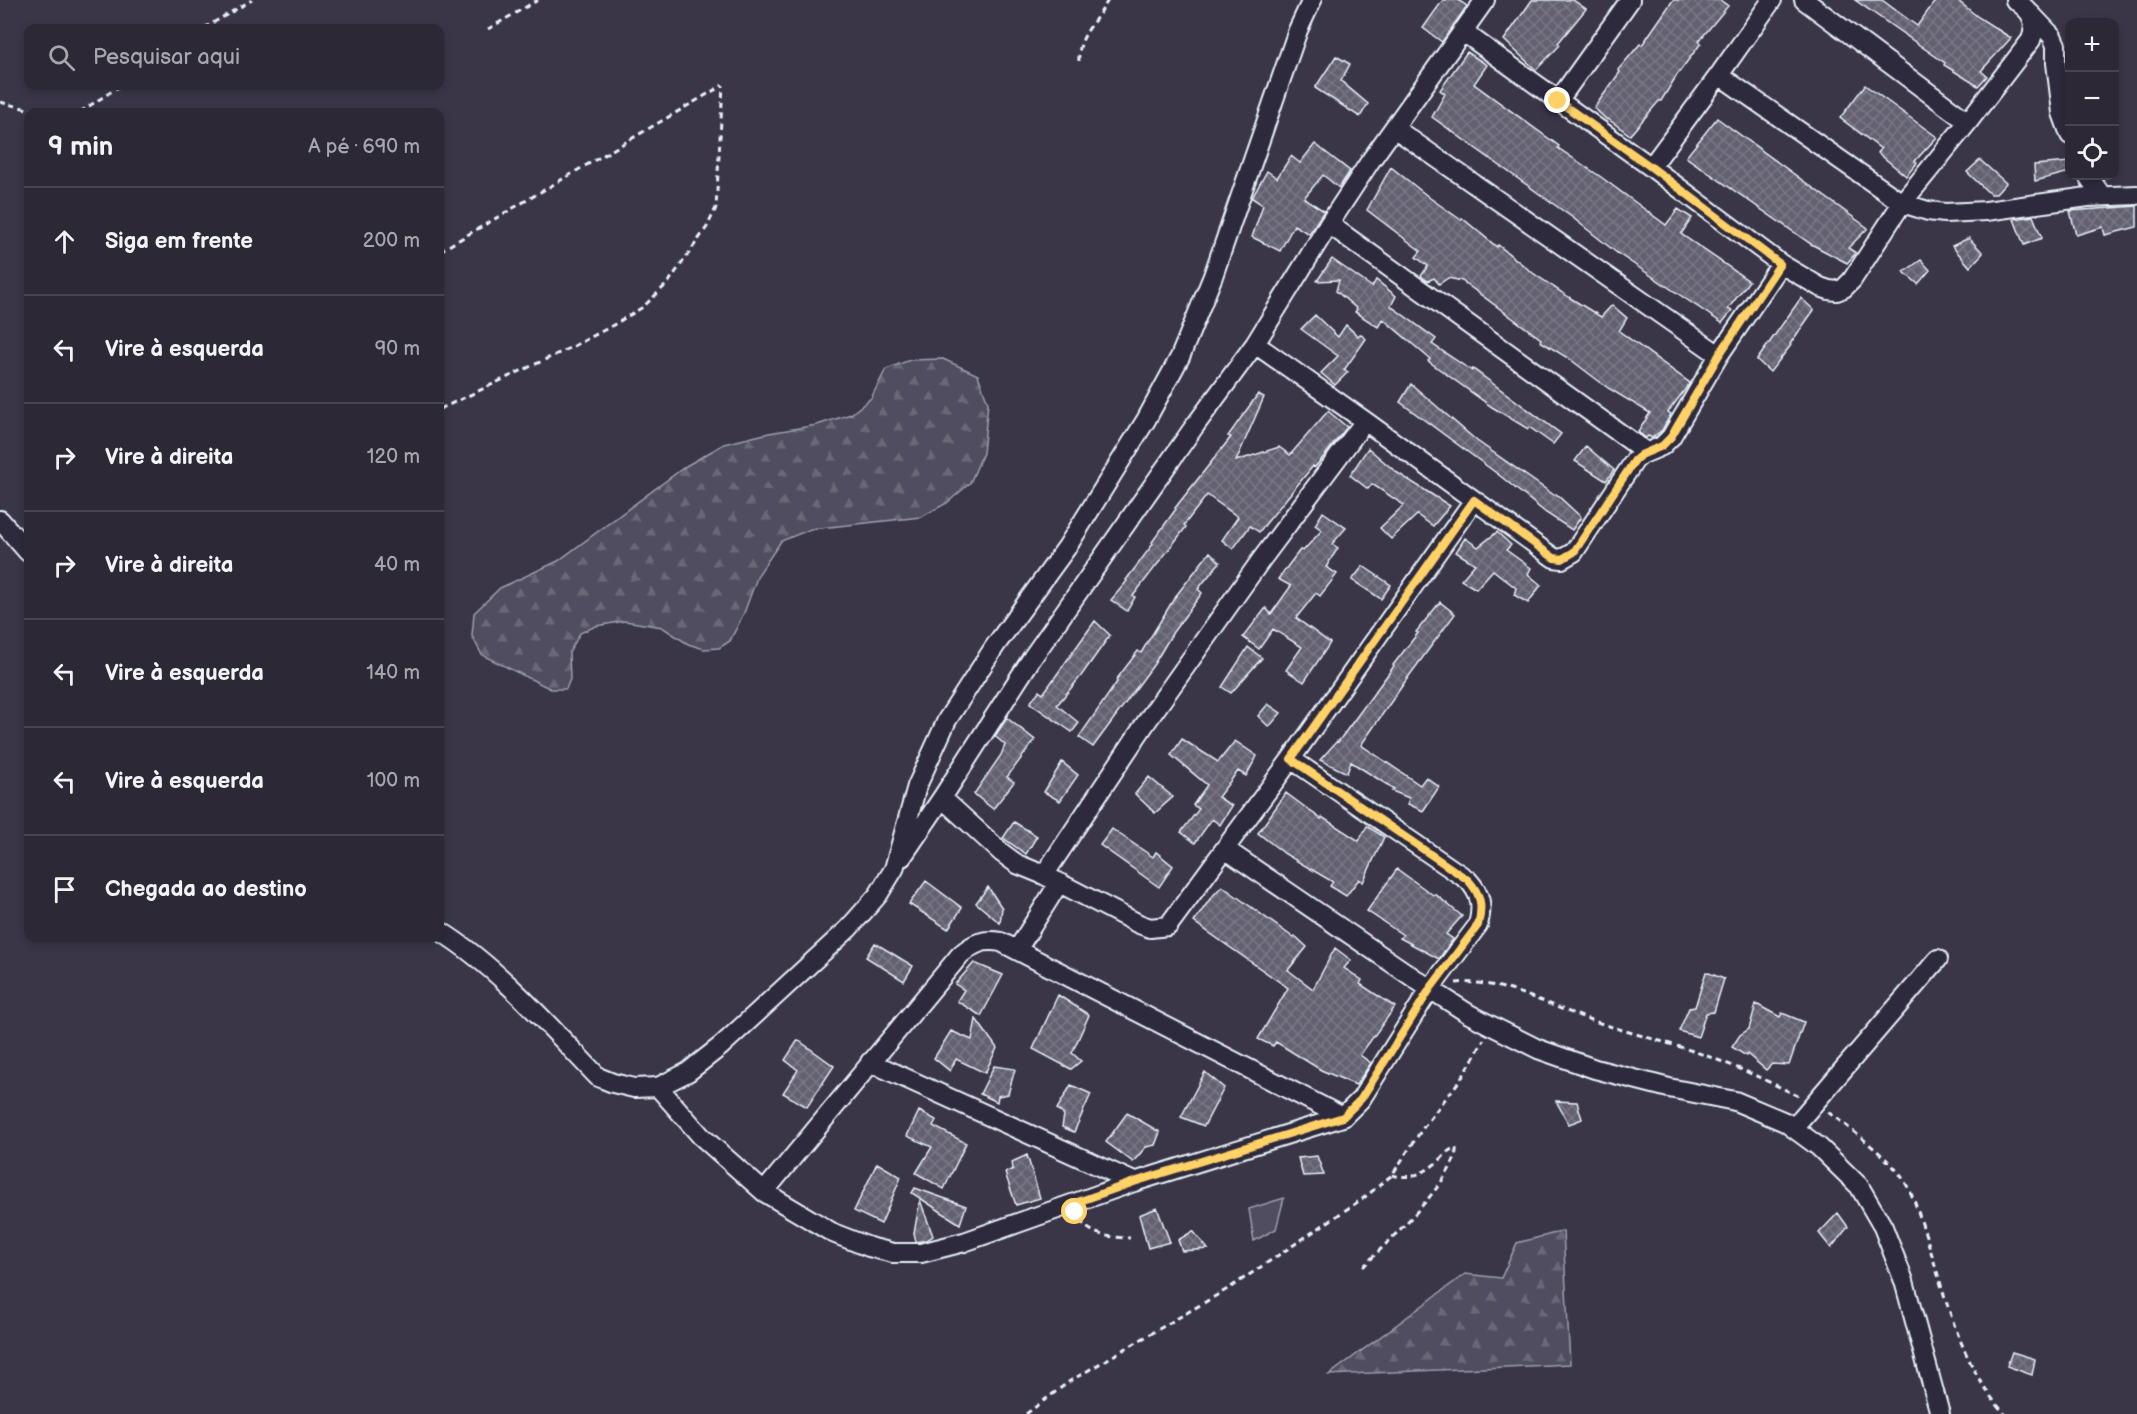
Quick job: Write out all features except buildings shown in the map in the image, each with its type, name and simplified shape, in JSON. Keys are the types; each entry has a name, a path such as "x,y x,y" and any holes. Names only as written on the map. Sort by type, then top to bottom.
{"street":[{"path":"894,869 917,786 947,720 995,646 1066,547 1146,420 1180,357 1213,276 1298,30 1312,0"},
{"path":"444,933 457,941 504,981 598,1077 634,1088 658,1087 688,1072 721,1046 848,929 878,895 1032,658 1194,427 1256,344 1329,224 1485,0"},
{"path":"1558,101 1630,0"},
{"path":"1651,167 1772,0"},
{"path":"1804,0 1968,122"},
{"path":"1462,31 1651,167 1780,264 1820,287 1837,291 1852,280 1902,203 2031,40 2035,29 2034,20 2022,6"},
{"path":"2022,6 2052,36 2056,45 2062,112 2067,126"},
{"path":"1719,75 1902,203 1928,211 1945,213 1986,211 2057,200 2137,195"},
{"path":"1394,128 1719,355"},
{"path":"2091,180 2102,196"},
{"path":"1329,224 1646,452"},
{"path":"1256,344 1554,558 1562,559 1574,552 1635,460 1646,452 1653,451 1671,437 1719,355 1780,264"},
{"path":"1017,950 1051,879 1147,721 1261,560 1365,421"},
{"path":"942,798 1017,864 1139,924 1158,928 1168,926 1291,759 1474,500"},
{"path":"0,520 24,547"},
{"path":"658,1087 700,1136 764,1192 833,1233 869,1247 893,1253 921,1253 964,1242 1134,1182 1343,1117 1361,1099 1432,987 1478,925 1481,913 1480,899 1477,890 1468,880 1291,759"},
{"path":"1225,849 1432,987 1468,1014 1538,1049 1595,1069 1670,1088 1735,1101 1785,1122 1819,1147 1859,1186 1883,1227 1904,1281 1940,1414"},
{"path":"764,1192 960,955 973,944 987,940 1000,942 1017,950 1343,1117"},
{"path":"1793,1128 1938,959"},
{"path":"870,1062 1134,1182"}],"path":[{"path":"211,24 252,0"},
{"path":"488,29 538,0"},
{"path":"1079,61 1078,49 1085,33 1108,0"},
{"path":"444,249 723,85 716,208 707,227 668,283 643,307 610,327 444,407"},
{"path":"86,108 114,90"},
{"path":"0,102 24,108"},
{"path":"1432,987 1463,982 1484,983 1519,993 1584,1018 1682,1047 1760,1077 1813,1103 1855,1132 1902,1176 1916,1208 1950,1311 1970,1362 1980,1381 2005,1414"},
{"path":"1026,1414 1070,1381 1231,1287 1365,1197 1392,1174 1423,1128 1463,1076 1492,1026"},
{"path":"1363,1267 1430,1197 1450,1168 1456,1148 1450,1150 1429,1169 1412,1176 1407,1178 1392,1174"},
{"path":"1072,1204 1080,1221 1090,1230 1103,1236 1130,1238"}],"green space":[{"path":"943,359 978,375 988,403 983,453 970,483 947,503 921,517 811,529 781,541 758,575 744,613 730,641 719,648 704,649 688,644 662,627 625,621 596,626 580,633 569,653 570,679 566,689 551,689 482,655 472,636 474,613 500,588 558,561 686,466 724,444 817,425 851,414 871,398 886,369 910,360"},
{"path":"1284,1198 1276,1229 1254,1241 1249,1209"},
{"path":"1563,1231 1570,1364 1329,1375 1465,1274 1501,1278 1517,1243"}],"route":[{"path":"1075,1212 1072,1204 1134,1182 1343,1117 1361,1099 1430,989 1478,925 1481,913 1480,899 1477,890 1468,880 1291,759 1474,500 1554,558 1562,559 1574,552 1635,460 1646,452 1662,446 1671,437 1719,355 1780,264 1651,167 1558,101"}]}
